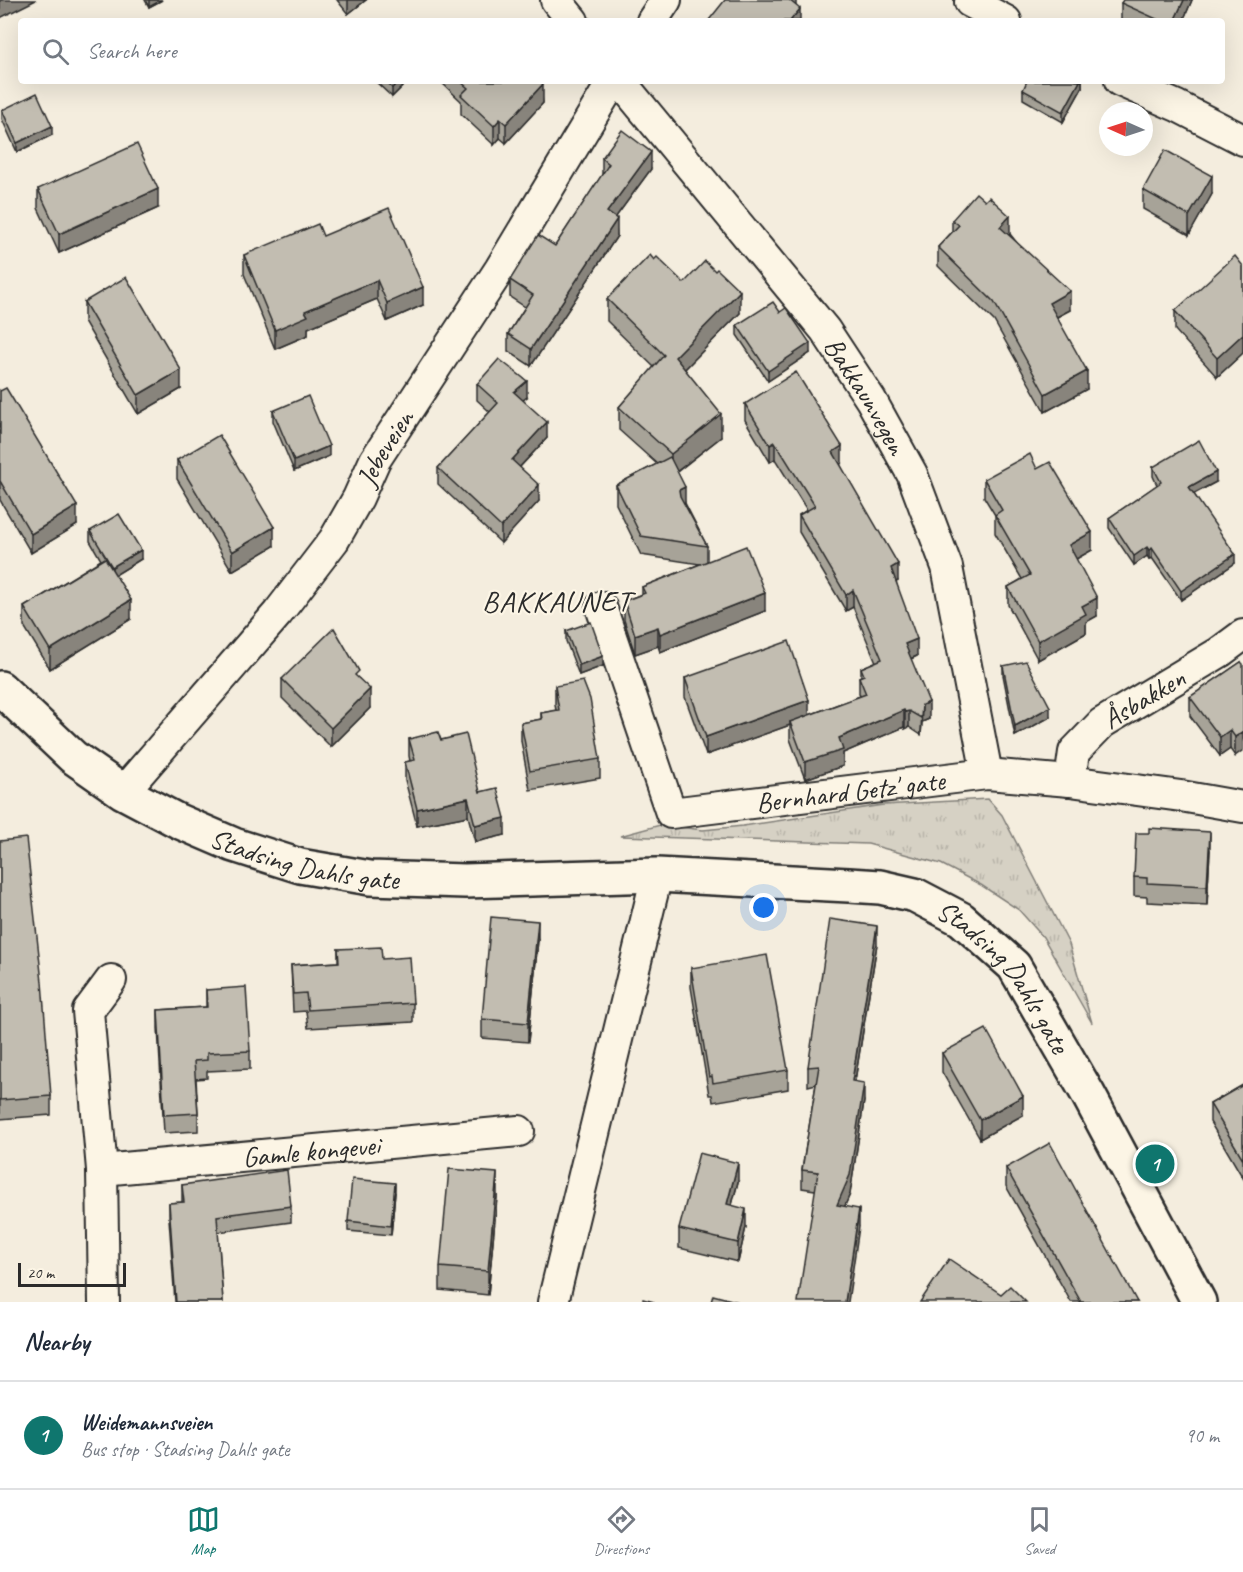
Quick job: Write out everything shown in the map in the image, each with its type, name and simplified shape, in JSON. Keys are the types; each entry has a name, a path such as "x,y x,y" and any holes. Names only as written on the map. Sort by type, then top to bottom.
{"main road":[{"name":"Stadsing Dahls gate","path":"0,688 73,757 123,792 178,821 234,845 300,866 370,878 465,881 657,875 880,887 915,894 961,919 1014,966 1088,1094 1199,1302"}],"street":[{"path":"556,0 571,18"},
{"path":"654,18 666,0"},
{"path":"970,2 1000,18"},
{"name":"Jebeveien","path":"123,792 278,613 334,540 358,498 375,460 500,269 611,84"},
{"name":"Bakkaunvegen","path":"622,84 825,330 871,400 912,474 947,567 987,774"},
{"path":"1127,84 1178,106 1243,140"},
{"name":"Bernhard Getz' gate","path":"601,607 671,813 987,774 1070,781 1243,807"},
{"name":"Åsbakken","path":"1070,781 1074,752 1102,723 1220,652 1243,635"},
{"path":"553,1302 657,875"},
{"path":"104,1302 102,1170 88,1011 111,980"},
{"name":"Gamle kongevei","path":"102,1170 519,1131"}],"green space":[{"path":"988,799 1002,815 1069,944 1092,1023 1043,937 1019,910 981,885 941,864 868,844 620,836 671,822 679,827 703,830 883,805"}],"building":[{"path":"725,0 789,0 800,9 792,18 711,18"},
{"path":"1123,0 1184,0 1175,18 1154,18 1121,3"},
{"path":"463,84 543,84 506,124 500,119 494,126 461,95 468,88"},
{"path":"1026,84 1078,84 1063,112 1023,90"},
{"path":"37,93 52,126 17,143 2,110"},
{"path":"622,130 651,152 607,212 617,219 531,349 508,334 533,295 510,280 538,235 555,246 609,164 602,158"},
{"path":"137,144 158,189 59,234 38,189"},
{"path":"1165,150 1212,176 1189,216 1143,190"},
{"path":"976,193 985,201 989,197 1010,216 1000,227 1070,291 1049,303 1087,371 1045,394 994,302 938,247 959,225 952,220"},
{"path":"389,208 423,287 387,303 377,280 305,311 308,316 275,330 244,255 318,224 323,236"},
{"path":"650,255 654,260 657,257 684,283 705,261 740,291 675,357 721,414 671,454 619,407 664,355 607,299"},
{"path":"1235,256 1243,266 1243,334 1217,358 1175,311"},
{"path":"126,277 181,370 138,395 84,302"},
{"path":"773,302 780,312 786,308 810,343 768,371 737,325"},
{"path":"499,359 527,381 514,392 547,422 512,460 539,485 501,527 438,468 498,403 477,384"},
{"path":"796,372 842,446 833,452 898,564 891,568 917,639 905,644 929,702 922,705 921,718 904,710 839,738 843,750 805,762 790,722 866,694 859,677 864,675 861,668 882,659 853,590 846,595 799,515 815,506 775,442 770,445 745,404"},
{"path":"6,388 77,506 31,534 0,481 0,391"},
{"path":"308,396 329,446 294,461 273,411"},
{"path":"219,435 274,527 232,552 177,460"},
{"path":"1199,440 1216,472 1189,487 1235,554 1181,591 1152,548 1149,550 1147,547 1134,556 1109,518 1161,482 1153,467"},
{"path":"1030,454 1037,469 1050,462 1092,532 1069,545 1097,598 1082,606 1086,614 1038,641 1008,587 1030,575 995,515 1002,510 984,479"},
{"path":"670,457 685,487 679,490 680,496 707,546 641,536 616,485"},
{"path":"119,514 141,550 112,567 90,531"},
{"path":"746,546 765,593 660,634 658,627 635,635 624,601 645,593 642,587"},
{"path":"105,558 131,600 50,650 24,607"},
{"path":"591,622 603,656 579,665 566,631"},
{"path":"334,628 359,671 355,675 370,689 331,728 282,679"},
{"path":"789,641 809,700 706,737 685,678"},
{"path":"1026,661 1050,707 1015,726 1003,666"},
{"path":"1241,662 1243,664 1243,732 1235,737 1230,730 1220,737 1190,697"},
{"path":"583,681 590,699 600,759 530,771 521,723 542,719 541,713 559,710 555,686"},
{"path":"438,732 441,740 466,734 480,792 497,788 505,818 475,825 468,798 417,809 405,762 415,760 409,739"},
{"path":"1149,828 1210,832 1207,886 1147,883 1147,878 1134,877 1136,833 1149,833"},
{"path":"26,838 42,982 51,1096 0,1100 0,841"},
{"path":"491,917 538,921 528,1023 482,1019"},
{"path":"830,919 877,926 852,1081 864,1083 850,1175 837,1205 859,1209 845,1302 798,1302 818,1172 802,1170 819,1066 808,1067"},
{"path":"381,947 382,959 410,957 413,1003 308,1010 306,993 293,994 291,965 339,962 338,949"},
{"path":"767,955 788,1070 713,1083 712,1076 709,1077 691,968"},
{"path":"246,987 250,1051 207,1053 207,1060 194,1061 198,1113 164,1115 158,1010 207,1007 206,990"},
{"path":"986,1029 1023,1096 980,1120 942,1053"},
{"path":"1243,1085 1243,1159 1210,1104"},
{"path":"1050,1143 1137,1302 1081,1302 1006,1168"},
{"path":"699,1153 738,1163 727,1204 746,1209 738,1243 679,1229"},
{"path":"449,1169 497,1173 488,1271 440,1267"},
{"path":"287,1170 291,1206 217,1216 223,1302 176,1302 169,1203 184,1202 182,1185"},
{"path":"352,1179 395,1183 391,1226 348,1221"},
{"path":"949,1259 1001,1294 1010,1286 1026,1302 920,1302"},
{"path":"713,1295 739,1302 711,1302"}],"place":[{"name":"Weidemannsveien","path":"1155,1164"}],"district":[{"name":"BAKKAUNET","path":"557,601"}]}
